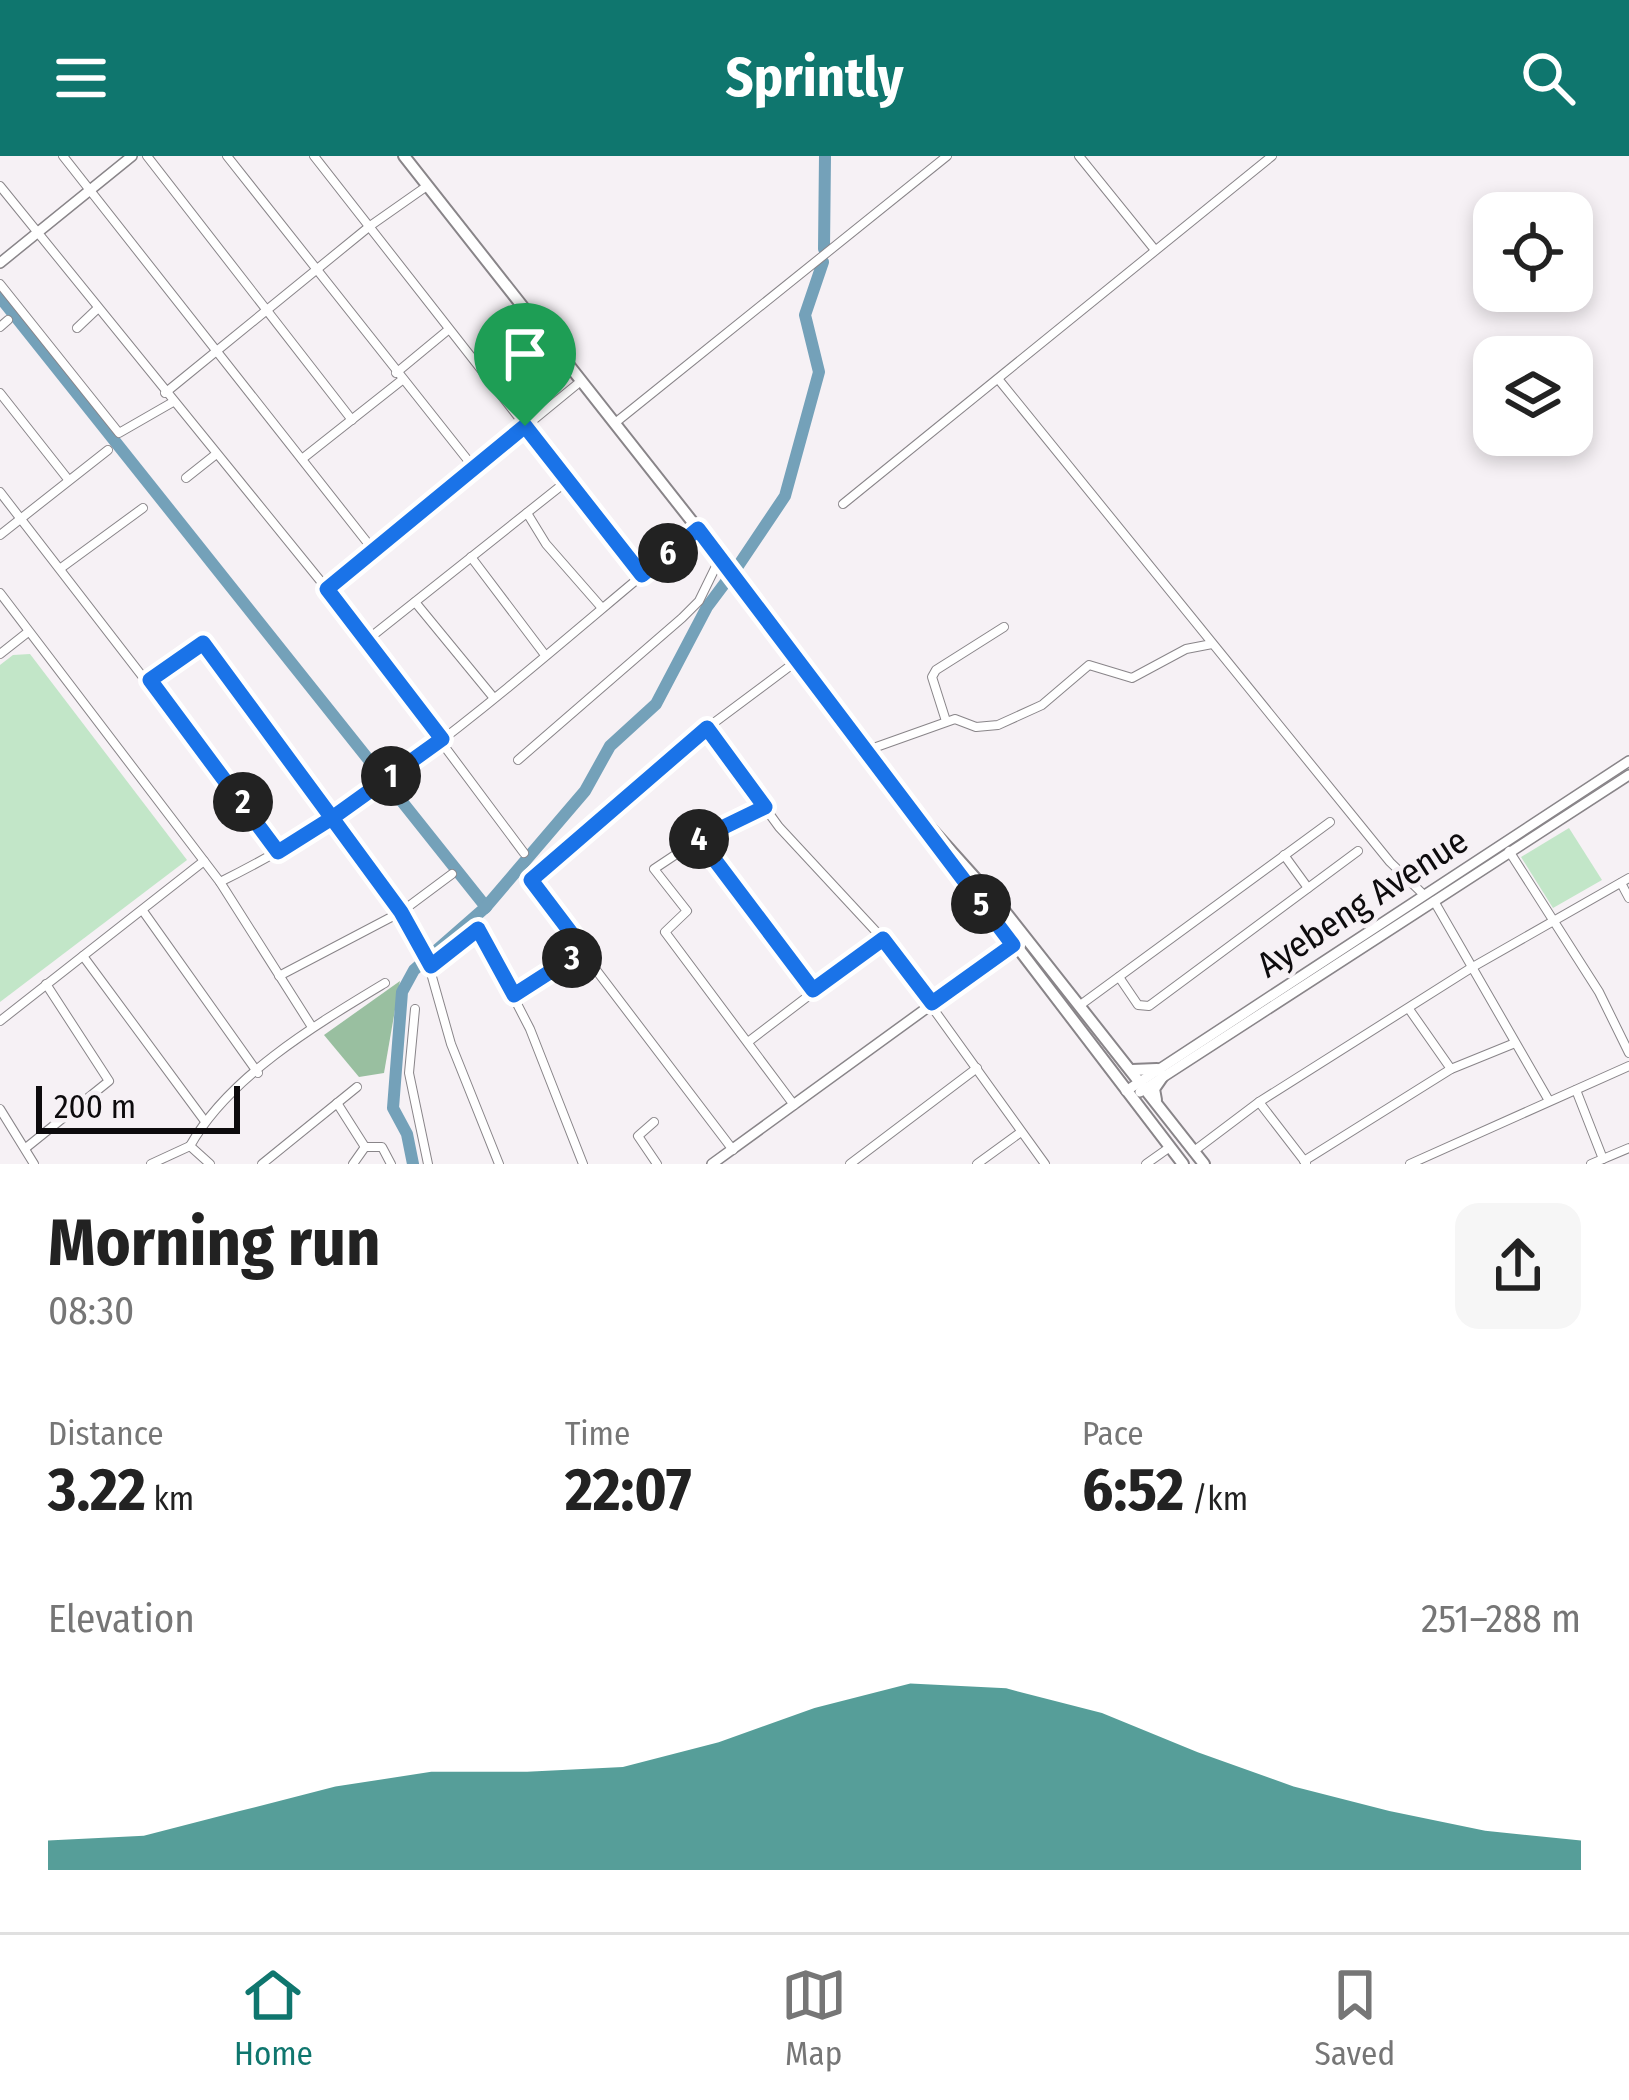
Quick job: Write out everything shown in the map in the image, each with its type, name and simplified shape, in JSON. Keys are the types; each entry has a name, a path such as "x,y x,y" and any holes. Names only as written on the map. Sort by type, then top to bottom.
{"main road":[{"path":"404,156 698,529 898,794 1204,1164"},
{"path":"1018,941 1183,1164"},
{"path":"1125,1065 1142,1073 1160,1072 1154,1089 1156,1104"}],"street":[{"path":"63,156 374,551"},
{"path":"0,263 132,156"},
{"path":"147,156 352,420"},
{"path":"227,156 474,468"},
{"path":"314,156 642,575"},
{"path":"615,423 947,156"},
{"path":"1079,156 1155,250"},
{"path":"843,504 1272,156"},
{"path":"165,393 370,226 428,186"},
{"path":"0,188 327,589 524,853"},
{"path":"0,284 119,433 173,402"},
{"path":"77,328 96,310"},
{"path":"302,459 352,420 448,329"},
{"path":"999,380 1390,862 1429,898 1548,1099"},
{"path":"327,589 582,381"},
{"path":"0,393 67,478"},
{"path":"0,535 67,478 108,451"},
{"path":"186,478 215,454"},
{"path":"367,640 567,481"},
{"path":"0,492 150,680 278,852"},
{"path":"61,568 143,508"},
{"path":"527,512 538,534 602,608"},
{"path":"220,882 332,818 442,739 698,529"},
{"path":"471,557 544,655"},
{"path":"518,760 682,618 698,601 720,558"},
{"path":"0,593 4,609 28,632 220,882 312,1027"},
{"path":"416,602 493,697"},
{"path":"946,722 932,677 936,670 1004,627"},
{"path":"0,654 28,632"},
{"path":"150,680 203,643 401,912 431,965 451,1043 499,1164"},
{"path":"866,752 946,722 998,725 1052,698 1082,668 1103,666 1114,676 1132,678 1186,649 1212,644"},
{"path":"734,1151 531,886 533,878 707,728 798,660"},
{"path":"707,728 765,807 883,939 1046,1164"},
{"name":"Ayebeng Avenue","path":"1129,1095 1629,761"},
{"name":"Ayebeng Avenue","path":"1429,898 1629,776"},
{"path":"765,807 699,839 654,868 687,911 665,932 794,1106"},
{"path":"1078,1007 1330,822"},
{"path":"699,839 813,990"},
{"path":"1119,977 1138,1005 1149,1006 1358,851"},
{"path":"1509,851 1553,918 1629,1053"},
{"path":"1284,855 1308,888"},
{"path":"0,1021 203,861"},
{"path":"279,976 401,912 452,874"},
{"path":"1194,1151 1259,1102 1553,918 1625,881 1629,898"},
{"path":"143,911 258,1073"},
{"path":"431,965 479,930 514,995 584,1164"},
{"path":"748,1042 883,939"},
{"path":"712,1164 1018,941"},
{"path":"514,995 584,950"},
{"path":"83,956 204,1120"},
{"path":"151,1164 190,1146 204,1120 312,1027 385,983"},
{"path":"27,1147 109,1081 46,984"},
{"path":"415,1009 410,1073 428,1164"},
{"path":"1408,1009 1451,1069"},
{"path":"1259,1102 1305,1162 1451,1069 1515,1043"},
{"path":"1415,1163 1629,1066"},
{"path":"850,1164 977,1068"},
{"path":"262,1164 357,1087"},
{"path":"1576,1090 1603,1159"},
{"path":"337,1103 365,1147"},
{"path":"0,1109 34,1164"},
{"path":"654,1122 638,1138 658,1164"},
{"path":"977,1164 1021,1132"},
{"path":"190,1146 210,1164"},
{"path":"353,1164 365,1147"},
{"path":"365,1147 382,1147 391,1164"},
{"path":"1146,1164 1170,1148"},
{"path":"1591,1164 1629,1148"}],"green space":[{"path":"30,654 187,860 0,1002 0,665 13,655"},
{"path":"1569,828 1602,880 1553,908 1521,857"},
{"path":"400,981 384,1073 359,1077 324,1035"}],"waterway":[{"path":"824,249 825,156"},
{"path":"736,569 785,496 819,372 805,315 823,262"},
{"path":"0,297 486,907 414,970 402,992 393,1108 407,1134 413,1164"},
{"path":"485,908 585,791 610,746 656,704 707,607 728,579"}],"route":[{"path":"525,426 327,589 442,739 332,818 203,643 150,680 278,852 332,818 401,912 431,966 478,929 514,995 584,950 531,886 531,880 707,728 765,807 724,831 699,839 813,990 883,939 932,1003 1013,945 698,529 642,575 525,426"}]}
